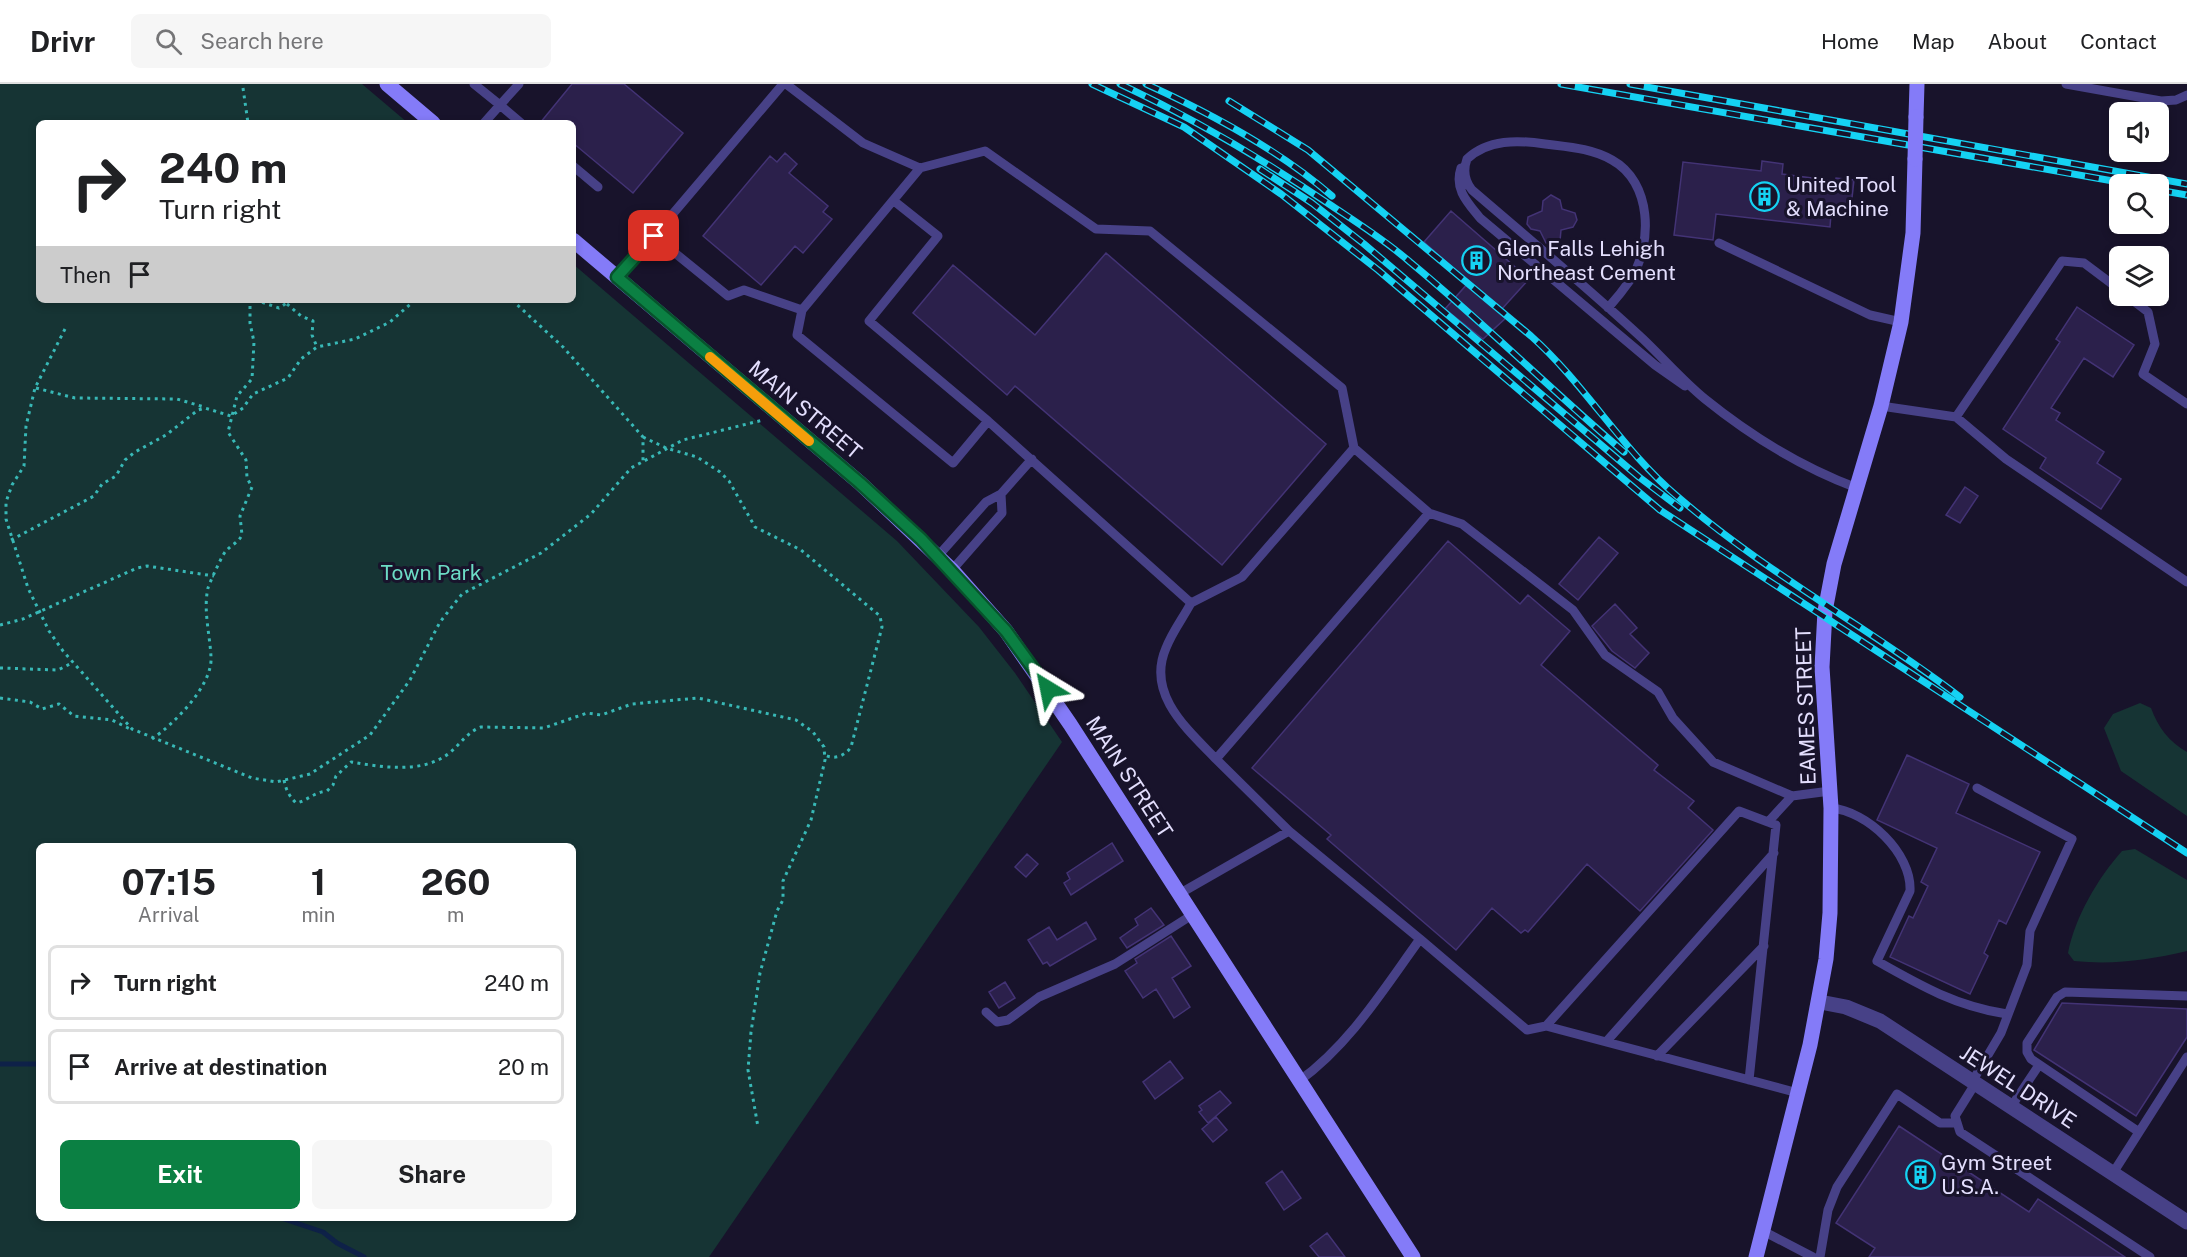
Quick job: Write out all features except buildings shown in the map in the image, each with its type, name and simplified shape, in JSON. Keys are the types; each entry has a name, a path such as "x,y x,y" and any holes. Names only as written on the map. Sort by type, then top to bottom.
{"main road":[{"path":"387,84 429,120"},
{"name":"EAMES STREET","path":"1756,1257 1820,1002 1830,913 1831,808 1822,667 1823,627 1832,573 1881,406 1901,322 1913,233 1917,84"},
{"name":"MAIN STREET","path":"576,243 860,483 952,570 1006,631 1048,689 1413,1257"}],"street":[{"name":"JEWEL DRIVE","path":"1820,1002 1846,1007 1880,1021 2187,1222"}],"lane":[{"path":"474,84 518,120"},
{"path":"487,120 519,84"},
{"path":"617,277 784,84 863,143 920,168"},
{"path":"2067,84 2161,101 2176,100 2187,95"},
{"path":"1608,308 1631,278 1643,244 1643,200 1639,188 1626,170 1592,151 1526,141 1491,145 1467,159 1460,172 1459,186 1480,218 1655,365 1776,450 1820,474 1857,488"},
{"path":"988,421 953,463 797,335 802,310 920,168 985,151 1096,229 1150,231 1342,388 1354,448 1429,513 1462,524 1573,610 1605,655 1658,692 1673,718 1713,762 1792,796 1830,791"},
{"path":"1467,159 1464,173 1470,188 1608,308 1705,399"},
{"path":"576,169 598,187"},
{"path":"894,201 938,237 869,321 1032,459 1191,603"},
{"path":"654,236 728,296 744,290 802,310"},
{"path":"1719,243 1870,315 1901,322"},
{"path":"1956,417 2062,261 2084,263 2109,282"},
{"path":"2140,306 2148,312 2155,344 2143,374 2187,404"},
{"path":"1881,406 1956,417 2006,459 2187,582"},
{"path":"1354,448 1242,577 1191,603 1165,649 1160,678 1172,712 1289,831 1527,1030 1546,1026 1798,1093"},
{"path":"938,556 986,501 1001,494 1032,459"},
{"path":"952,570 1002,513 1001,494"},
{"path":"1216,759 1429,513"},
{"path":"1977,788 2072,839 2030,931 2027,965 1997,1041 1958,1110 1955,1123 1963,1134 2150,1257"},
{"path":"1768,822 1792,796"},
{"path":"1831,808 1848,810 1871,824 1905,865 1911,879 1910,891 1877,961 1933,993 1962,1005 2007,1014"},
{"path":"1546,1026 1739,811 1776,825 1749,1080"},
{"path":"1179,894 1289,831"},
{"path":"1606,1042 1774,853"},
{"path":"986,1012 997,1022 1008,1020 1040,997 1115,964 1192,915"},
{"path":"1299,1081 1325,1062 1354,1031 1420,939"},
{"path":"1657,1056 1764,946"},
{"path":"2139,1132 2039,1065 2029,1057 2026,1046 2061,994 2187,996"},
{"path":"2113,1173 2187,1057"},
{"path":"2011,1107 2039,1065"},
{"path":"1820,1257 1824,1229 1837,1187 1897,1094 1940,1124 1955,1123"},
{"path":"1763,1231 1814,1257"}],"path":[{"path":"243,88 248,120"},
{"path":"152,739 178,719 199,688 207,681 212,658 206,597 224,552 242,535 240,516 252,487 247,478 246,460 228,432 237,396 252,379 254,342 250,323 250,303"},
{"path":"262,303 273,308 287,304 301,316 313,321 315,325 312,335 317,347"},
{"path":"231,416 243,408 253,394 288,378 301,359 317,347 356,339 390,321 411,303"},
{"path":"515,303 563,347 643,437 666,448 697,457 720,472 729,481 754,527 801,550 880,616 882,627 851,747 843,755 830,757 825,755"},
{"path":"65,329 35,388 26,426 24,466 6,502 6,519 28,588 49,631 73,663 132,729"},
{"path":"35,388 75,398 177,399 231,416"},
{"path":"11,540 94,496 102,484 116,476 125,460 135,452 166,435 198,410 205,408"},
{"path":"0,698 30,702 42,709 59,704 74,716 112,720 152,739 252,778 276,782 310,774 370,735 410,680 440,622 462,594 541,553 591,514 631,468 666,448 683,440 780,416"},
{"path":"643,437 643,461"},
{"path":"0,625 40,611 137,568 147,566 214,576"},
{"path":"0,668 58,670 73,663"},
{"path":"284,780 286,791 292,800 296,803 301,802 317,792 327,791 333,785 336,776 351,762 388,769 438,761 473,730 481,727 544,728 587,713 601,715 632,704 646,704 659,699 698,698 796,720 821,740 825,755 811,820 783,881 783,900 777,911 760,973 748,1071 758,1127"}],"green space":[{"name":"Town Park","path":"0,84 362,84 404,120 36,120 36,303 576,303 576,267 897,541 979,627 1015,673 1062,742 709,1257 0,1257"},
{"path":"2140,703 2151,708 2165,733 2187,752 2187,816 2121,771 2104,728 2113,714"},
{"path":"2135,849 2187,880 2187,951 2131,961 2074,961 2068,953 2071,939 2089,899 2104,873 2122,851"}],"waterway":[{"path":"0,1064 36,1064"},
{"path":"290,1221 323,1232 337,1243 364,1257"}],"railway":[{"path":"1092,84 1184,127 1281,194 1378,270 1660,510 2187,853"},
{"path":"1120,84 1175,111 1255,156 1382,240 1464,309 1624,452"},
{"path":"1146,84 1195,107 1267,148 1332,196"},
{"path":"1561,84 2109,180"},
{"path":"1630,84 2187,184"},
{"path":"1229,101 1308,150 1531,336 1569,375 1658,479 1712,525 1960,697"},
{"path":"1260,169 1312,203 1364,244 1639,477 1680,508"},
{"path":"2169,192 2187,195"}],"slow traffic":[{"path":"710,357 809,441"}],"place":[{"name":"United Tool & Machine","path":"1765,197"},
{"name":"Glen Falls Lehigh Northeast Cement","path":"1476,261"},
{"name":"Gym Street U.S.A.","path":"1920,1175"}],"route":[{"path":"654,236 617,277 860,483 921,539 966,585 1006,631 1048,689"}]}
